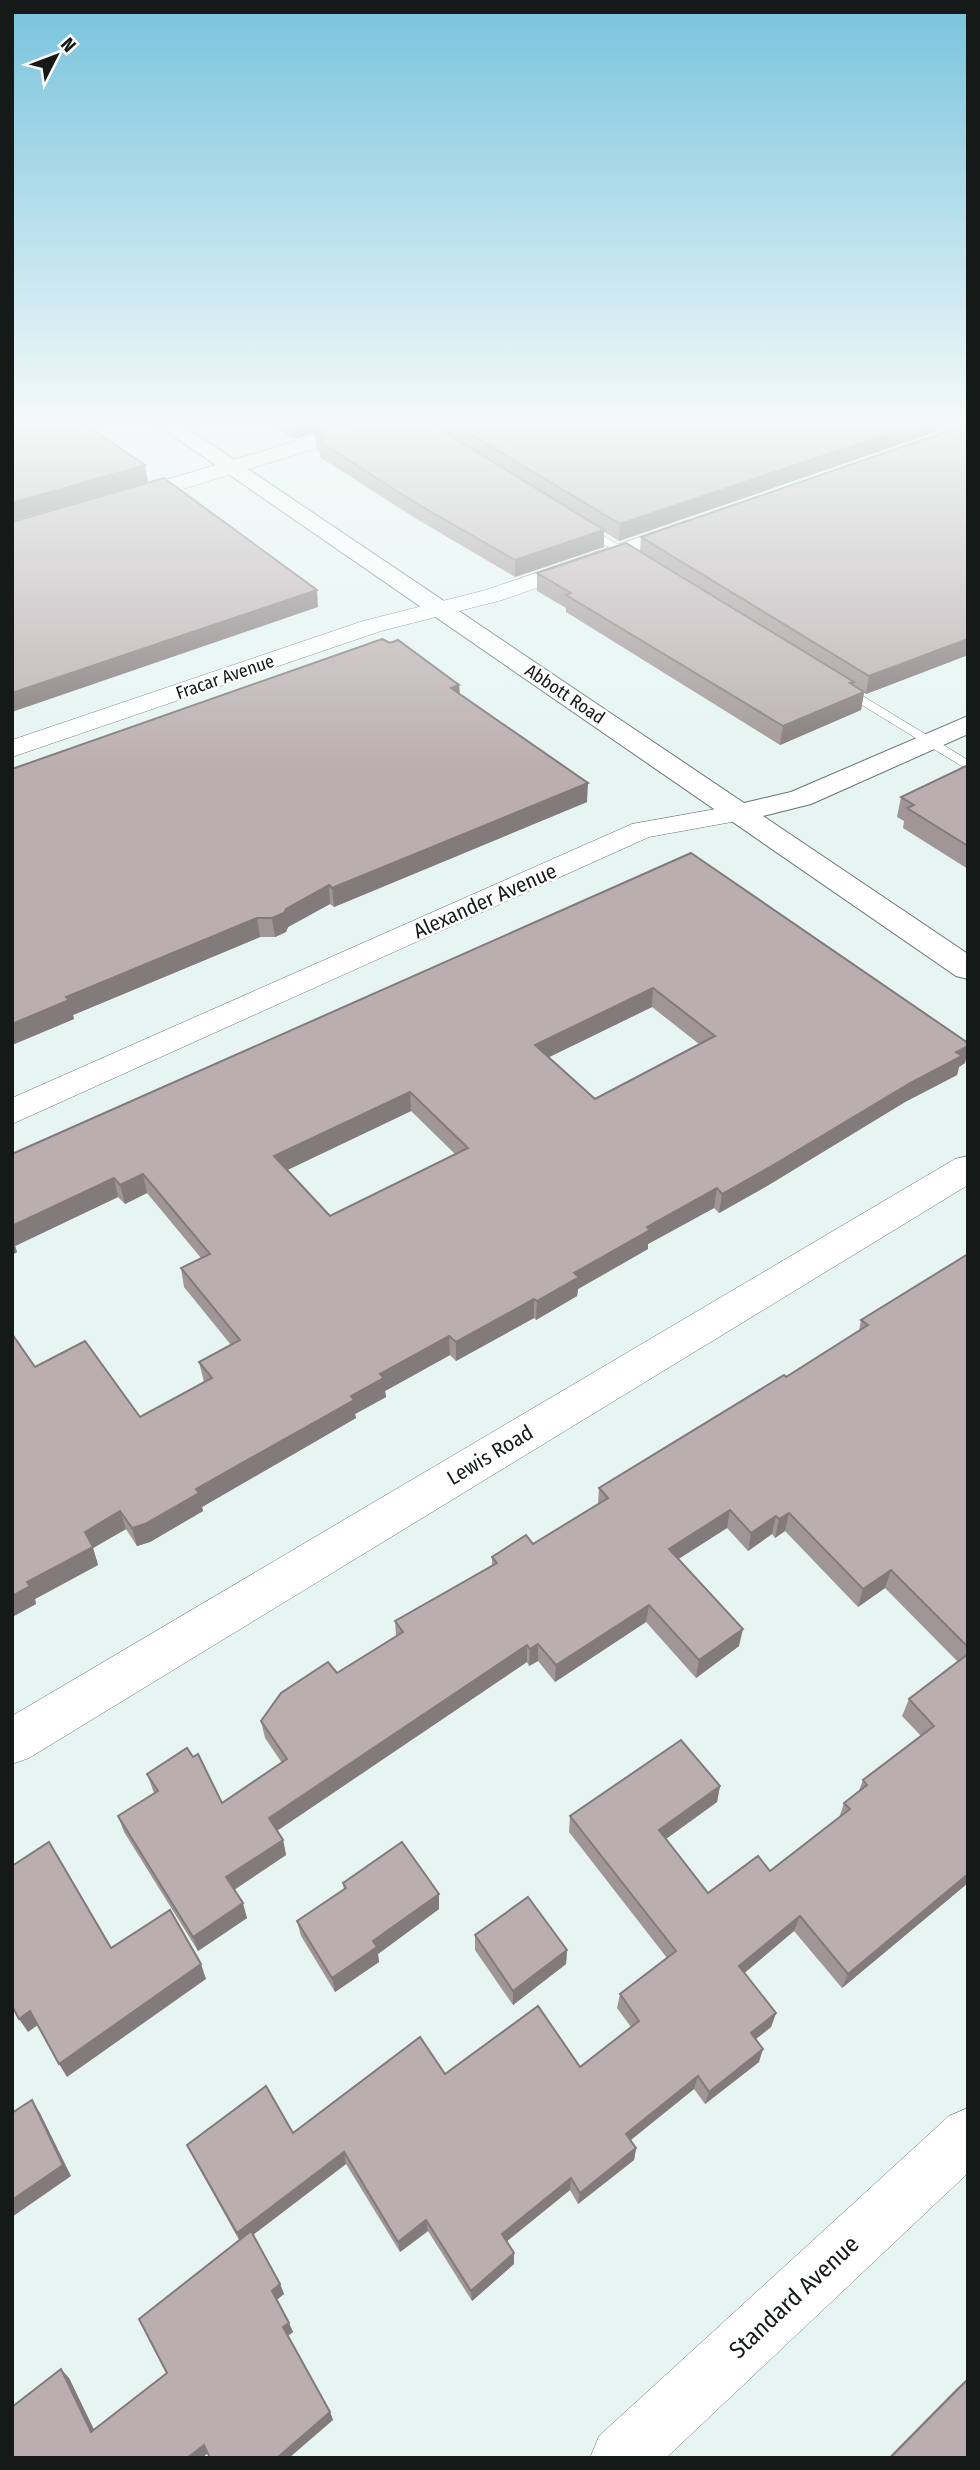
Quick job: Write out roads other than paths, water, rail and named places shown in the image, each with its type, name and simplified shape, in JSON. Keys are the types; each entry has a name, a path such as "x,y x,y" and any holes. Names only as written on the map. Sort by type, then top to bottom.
{"street":[{"name":"Abbott Road","path":"331,535 968,969"},
{"name":"Fracar Avenue","path":"12,749 372,626 494,595 665,535"},
{"name":"Alexander Avenue","path":"12,1112 642,830 738,813 801,798 968,724"},
{"name":"Lewis Road","path":"12,1742 968,1168"},
{"name":"Standard Avenue","path":"621,2458 968,2136"}],"lane":[{"path":"596,535 645,565"},
{"path":"834,683 968,766"}]}
